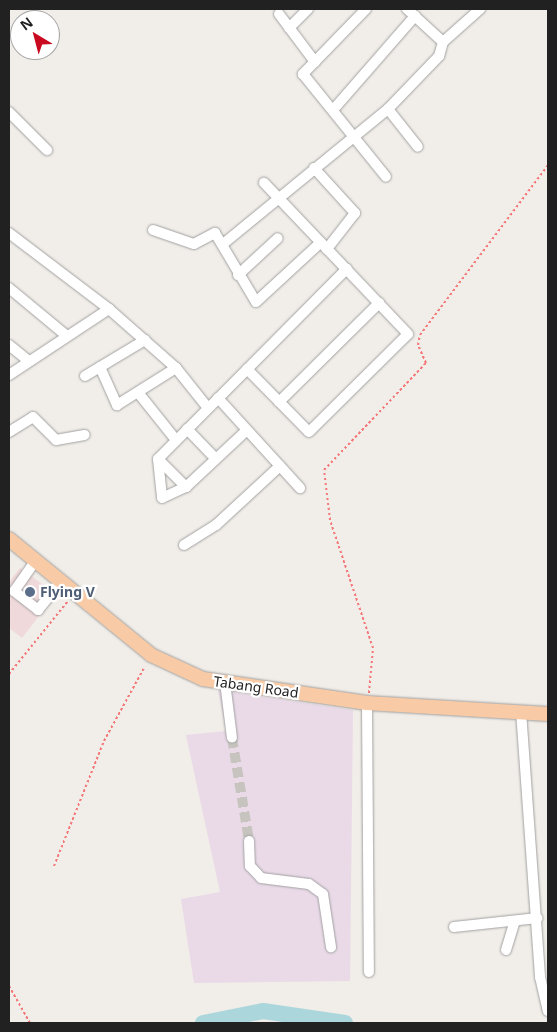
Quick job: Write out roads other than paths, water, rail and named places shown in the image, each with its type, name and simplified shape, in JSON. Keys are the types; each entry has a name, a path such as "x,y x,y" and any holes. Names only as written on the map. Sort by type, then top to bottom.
{"main road":[{"name":"Tabang Road","path":"9,539 62,580 151,655 176,670 225,682 367,703 548,711"}],"street":[{"path":"290,28 308,9"},
{"path":"366,9 303,74 386,177"},
{"path":"223,244 352,136 388,109 439,56 444,42 480,9"},
{"path":"333,110 412,11 444,42"},
{"path":"279,14 315,62"},
{"path":"388,109 418,147"},
{"path":"9,112 47,150"},
{"path":"153,230 194,244 215,233 223,244 252,298 261,300 324,246 355,213 314,168"},
{"path":"248,369 309,432 408,334 264,183"},
{"path":"9,233 109,309 145,340 176,368 208,408"},
{"path":"238,275 278,238"},
{"path":"247,430 186,487 162,498 158,459 347,270"},
{"path":"9,288 67,336"},
{"path":"279,402 379,303"},
{"path":"9,375 109,309"},
{"path":"85,376 145,340"},
{"path":"9,345 29,361"},
{"path":"100,367 117,406 140,395 176,368"},
{"path":"140,395 176,440"},
{"path":"218,398 300,488"},
{"path":"9,432 33,417 56,440 85,436"},
{"path":"187,429 216,458"},
{"path":"158,459 186,487"},
{"path":"184,545 216,525 280,466"},
{"path":"36,560 14,591 38,610 62,580"},
{"path":"225,682 232,738"},
{"path":"367,703 369,972"},
{"path":"521,711 538,918 540,977 548,1012"},
{"path":"249,842 250,866 261,878 309,884 323,894 331,947"},
{"path":"454,927 538,918"},
{"path":"506,950 515,921"}],"waterway":[{"path":"203,1023 263,1011 345,1023"}],"tunnel":[{"path":"232,738 249,841"}],"place":[{"name":"Flying V","path":"30,592"}]}
